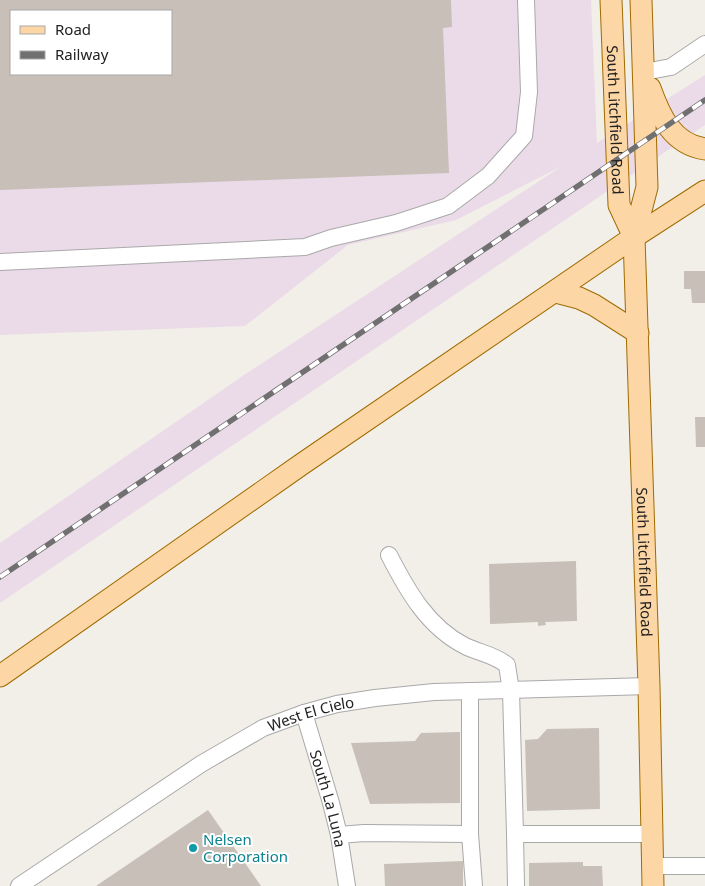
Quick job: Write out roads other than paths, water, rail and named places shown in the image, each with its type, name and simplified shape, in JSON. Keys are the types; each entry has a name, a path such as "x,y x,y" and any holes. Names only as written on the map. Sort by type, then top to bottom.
{"main road":[{"name":"South Litchfield Road","path":"611,0 619,205 634,237"},
{"name":"South Litchfield Road","path":"642,0 647,187 634,237 649,686 653,876"},
{"path":"644,72 656,107 666,126 686,143 705,149"},
{"path":"0,676 302,464 634,237 705,191"},
{"path":"556,292 579,298 594,305 638,332"}],"street":[{"path":"0,262 305,248 331,238 396,223 448,206 488,176 524,136 529,92 526,0"},
{"path":"644,72 670,67 705,44"},
{"path":"390,555 401,579 428,619 465,646 499,658 507,665 511,691 516,886"},
{"name":"West El Cielo","path":"19,886 201,764 263,728 304,713 337,704 434,692 649,686"},
{"path":"470,691 470,834 474,886"},
{"name":"South La Luna","path":"304,713 339,835 347,886"},
{"path":"339,835 364,833 470,834"},
{"path":"515,834 652,834"},
{"path":"653,876 705,866"}],"railway":[{"path":"0,577 705,100"}],"place":[{"name":"Nelsen Corporation","path":"193,848"}]}
